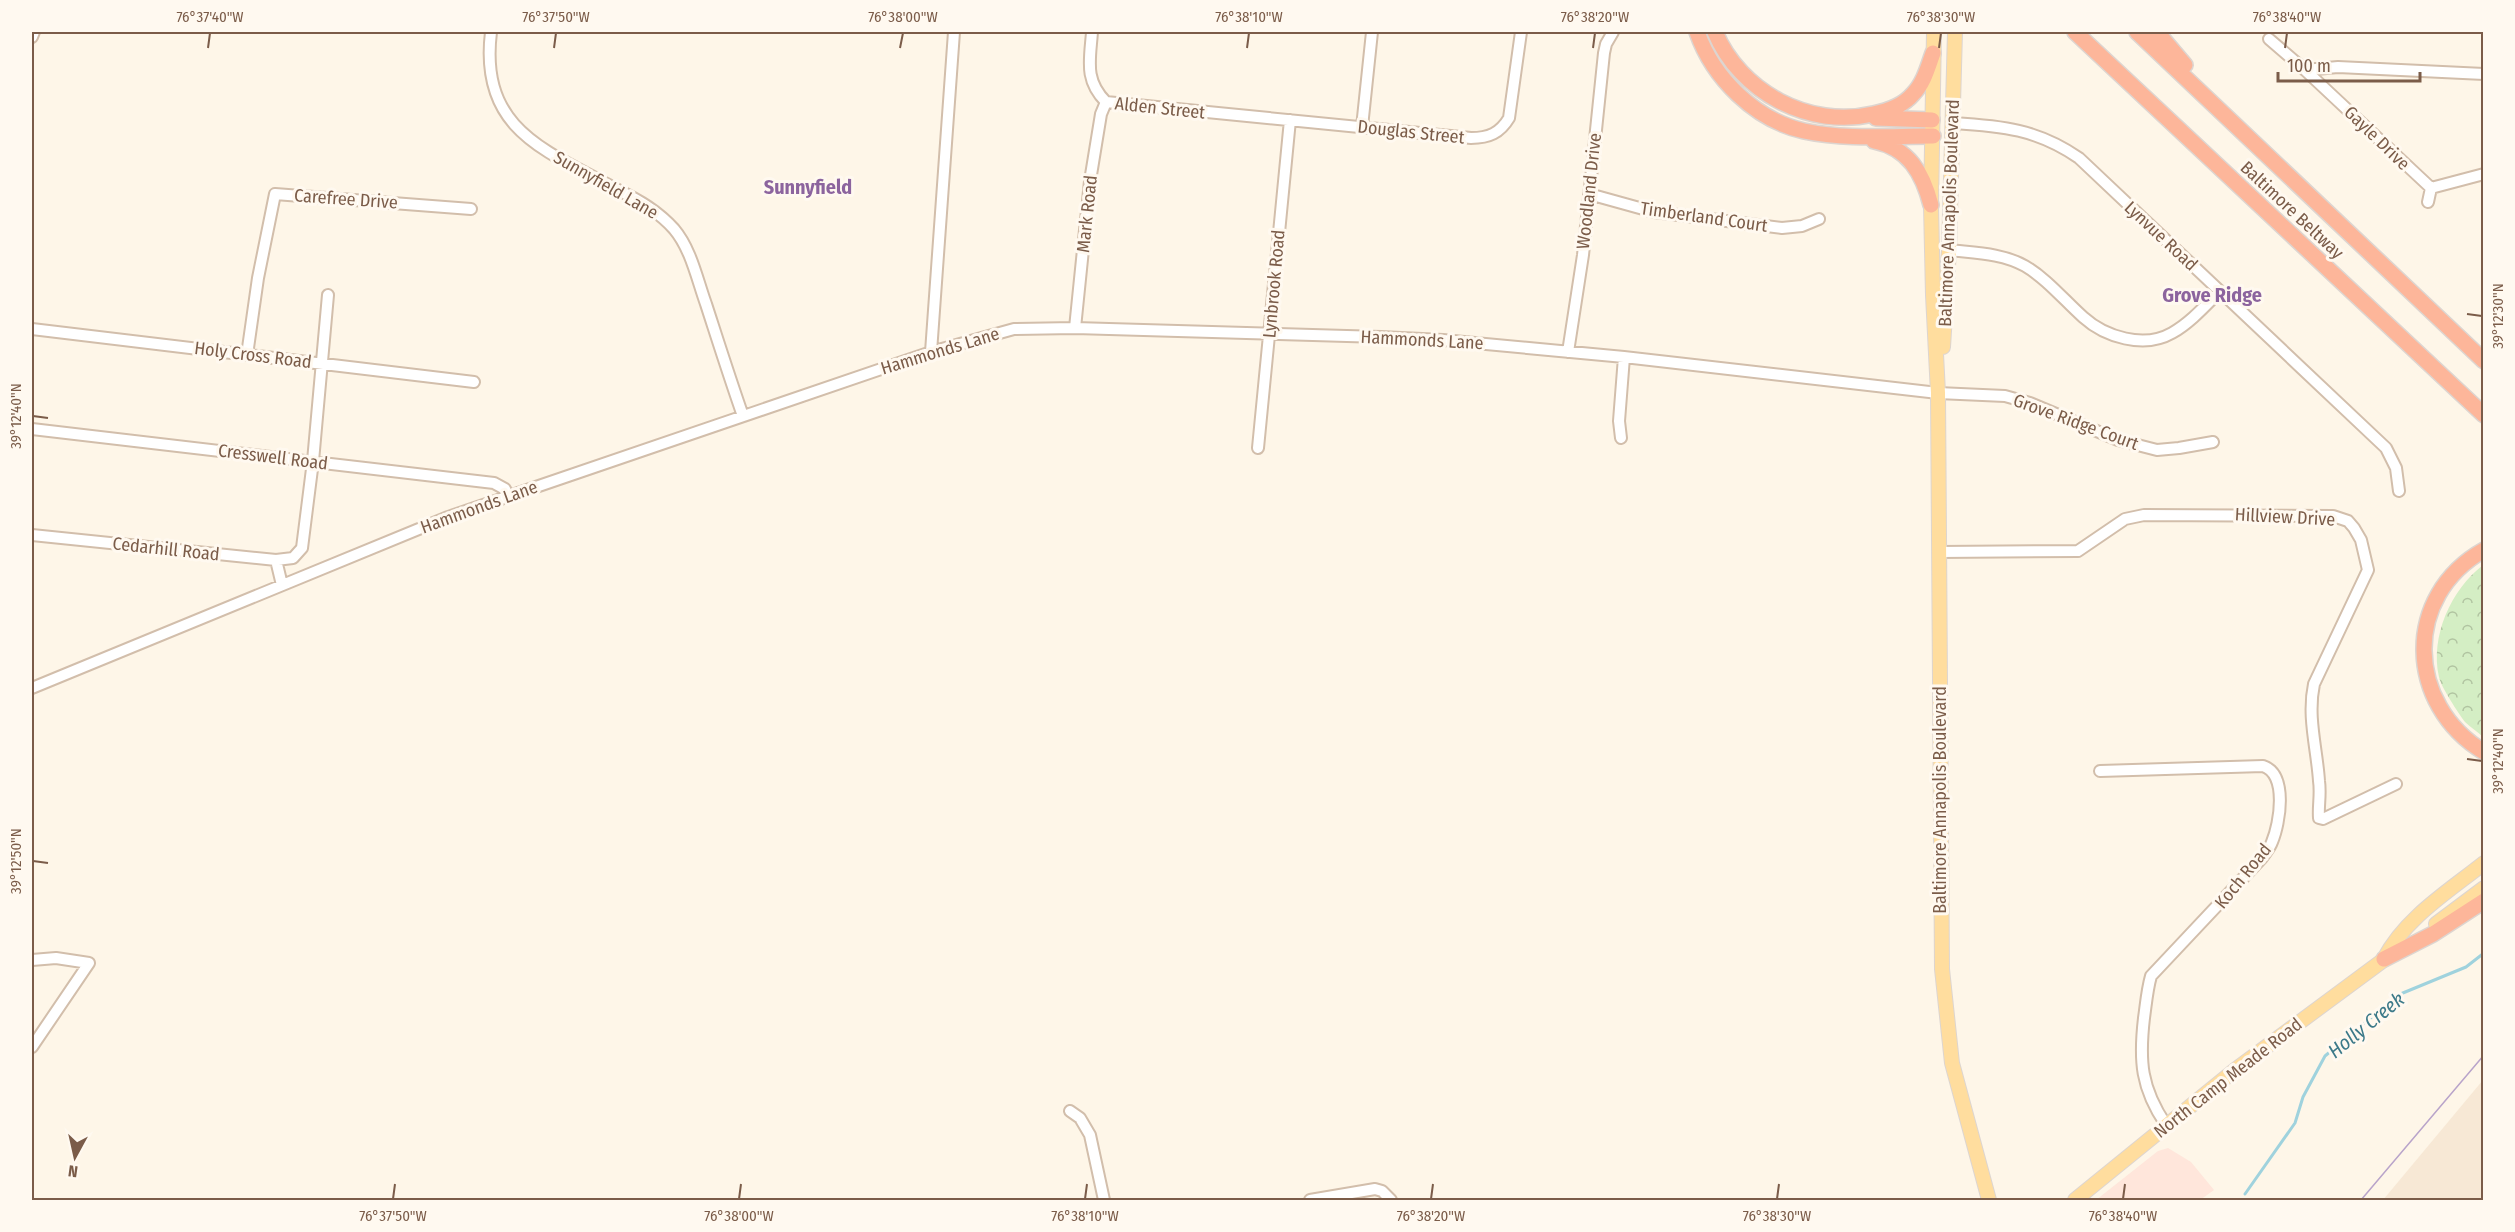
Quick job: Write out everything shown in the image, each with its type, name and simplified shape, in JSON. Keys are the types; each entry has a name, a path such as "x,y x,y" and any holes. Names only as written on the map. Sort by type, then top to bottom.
{"highway":[{"path":"1697,32 1718,72 1749,104 1766,115 1801,130 1884,143 1898,149 1910,158 1924,180 1931,205"},
{"path":"1715,32 1731,61 1746,79 1780,102 1815,114 1933,128"},
{"name":"Baltimore Beltway","path":"2075,32 2484,415"},
{"name":"Baltimore Beltway","path":"2138,32 2484,361"},
{"path":"2157,32 2236,124"},
{"path":"1857,118 1887,111 1913,95 1922,82 1933,53"},
{"path":"1845,136 1933,128"},
{"path":"2484,550 2459,567 2435,601 2427,621 2423,660 2427,679 2442,714 2470,744 2484,752"},
{"path":"2384,959 2433,934 2484,901"}],"main road":[{"name":"Baltimore Annapolis Boulevard","path":"1934,32 1931,205 1938,393 1942,969 1952,1063 1989,1200"},
{"name":"Baltimore Annapolis Boulevard","path":"1938,393 1949,250 1955,32"},
{"path":"1933,128 1953,123"},
{"name":"North Camp Meade Road","path":"2384,959 2389,948 2410,924 2484,863"},
{"name":"North Camp Meade Road","path":"2075,1200 2235,1070 2484,888"}],"street":[{"path":"32,37 34,32"},
{"name":"Sunnyfield Lane","path":"492,32 489,68 493,88 503,110 521,132 540,147 646,204 663,217 675,231 693,266 743,416"},
{"path":"931,352 954,32"},
{"name":"Alden Street","path":"1092,32 1091,82 1106,102 1290,120"},
{"path":"1362,127 1372,32"},
{"name":"Douglas Street","path":"1290,120 1471,138 1493,135 1503,128 1509,118 1521,32"},
{"name":"Woodland Drive","path":"1568,352 1583,255 1604,53 1613,32"},
{"name":"Gayle Drive","path":"2270,39 2431,188"},
{"path":"2305,70 2338,67 2484,74"},
{"name":"Mark Road","path":"1075,328 1092,164 1101,114 1106,102"},
{"name":"Lynbrook Road","path":"1258,448 1290,120"},
{"name":"Lynvue Road","path":"1953,123 1999,125 2020,130 2060,145 2079,158 2386,448 2396,468 2399,491"},
{"path":"2428,202 2431,188 2484,174"},
{"name":"Carefree Drive","path":"247,355 258,278 275,194 471,209"},
{"name":"Timberland Court","path":"1589,194 1654,212 1782,228 1802,226 1819,219"},
{"path":"1949,250 1989,255 2024,265 2041,277 2085,320 2103,332 2122,339 2155,339 2170,335 2184,326 2220,291"},
{"path":"282,585 276,560 293,558 302,548 313,461 328,296"},
{"name":"Hammonds Lane","path":"32,688 402,534 931,352 1014,329 1075,328 1443,340 1624,357 1938,393"},
{"name":"Holy Cross Road","path":"32,329 474,382"},
{"path":"1621,438 1619,421 1624,357"},
{"name":"Grove Ridge Court","path":"1938,393 1985,394 2022,401 2136,446 2157,450 2213,441"},
{"name":"Cresswell Road","path":"32,429 494,483 505,489 508,496"},
{"name":"Hillview Drive","path":"1939,552 2078,551 2125,519 2144,515 2333,516 2348,521 2361,540 2368,570 2314,684 2311,717 2320,784 2319,818 2323,819 2396,784"},
{"name":"Cedarhill Road","path":"32,535 276,560"},
{"name":"Koch Road","path":"2100,771 2263,766 2270,769 2276,777 2279,789 2275,831 2272,843 2262,858 2206,921 2151,976 2141,1048 2142,1067 2152,1105 2166,1125"},
{"path":"32,960 56,958 89,963 32,1045"},
{"path":"1071,1112 1080,1118 1090,1135 1104,1200"},
{"path":"1310,1200 1364,1189 1382,1191 1390,1200"}],"shaded area":[{"path":"2483,1080 2483,1200 2383,1200"},
{"path":"2168,1148 2191,1162 2214,1190 2200,1200 2096,1200 2158,1151"}],"green space":[{"path":"2483,565 2483,737 2465,722 2450,700 2440,681 2437,661 2441,630 2446,615 2461,587"}],"waterway":[{"name":"Holly Creek","path":"2245,1194 2295,1123 2303,1097 2325,1056 2398,995 2466,967 2484,953"}],"tram line":[{"path":"2361,1200 2484,1055"}],"district":[{"name":"Sunnyfield","path":"808,187"},
{"name":"Grove Ridge","path":"2212,295"}]}
